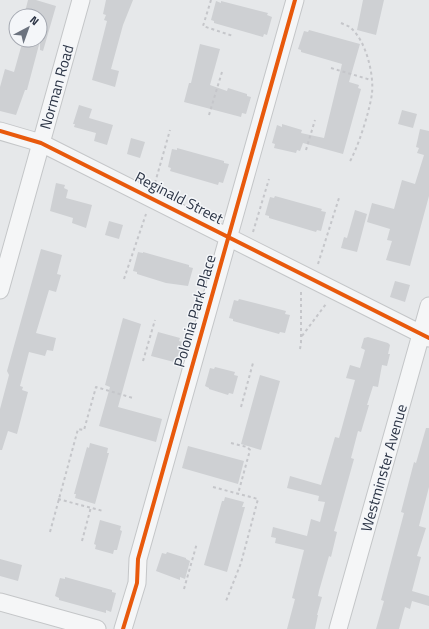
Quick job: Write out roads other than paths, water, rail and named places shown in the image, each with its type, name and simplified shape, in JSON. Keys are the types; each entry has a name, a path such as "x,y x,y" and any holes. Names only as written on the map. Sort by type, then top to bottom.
{"street":[{"name":"Norman Road","path":"0,290 81,0"},
{"name":"Polonia Park Place","path":"123,629 137,583 138,560 294,0"},
{"name":"Reginald Street","path":"0,131 41,143 425,336"},
{"name":"Westminster Avenue","path":"338,629 425,336 429,306"},
{"path":"0,602 97,629"}]}
